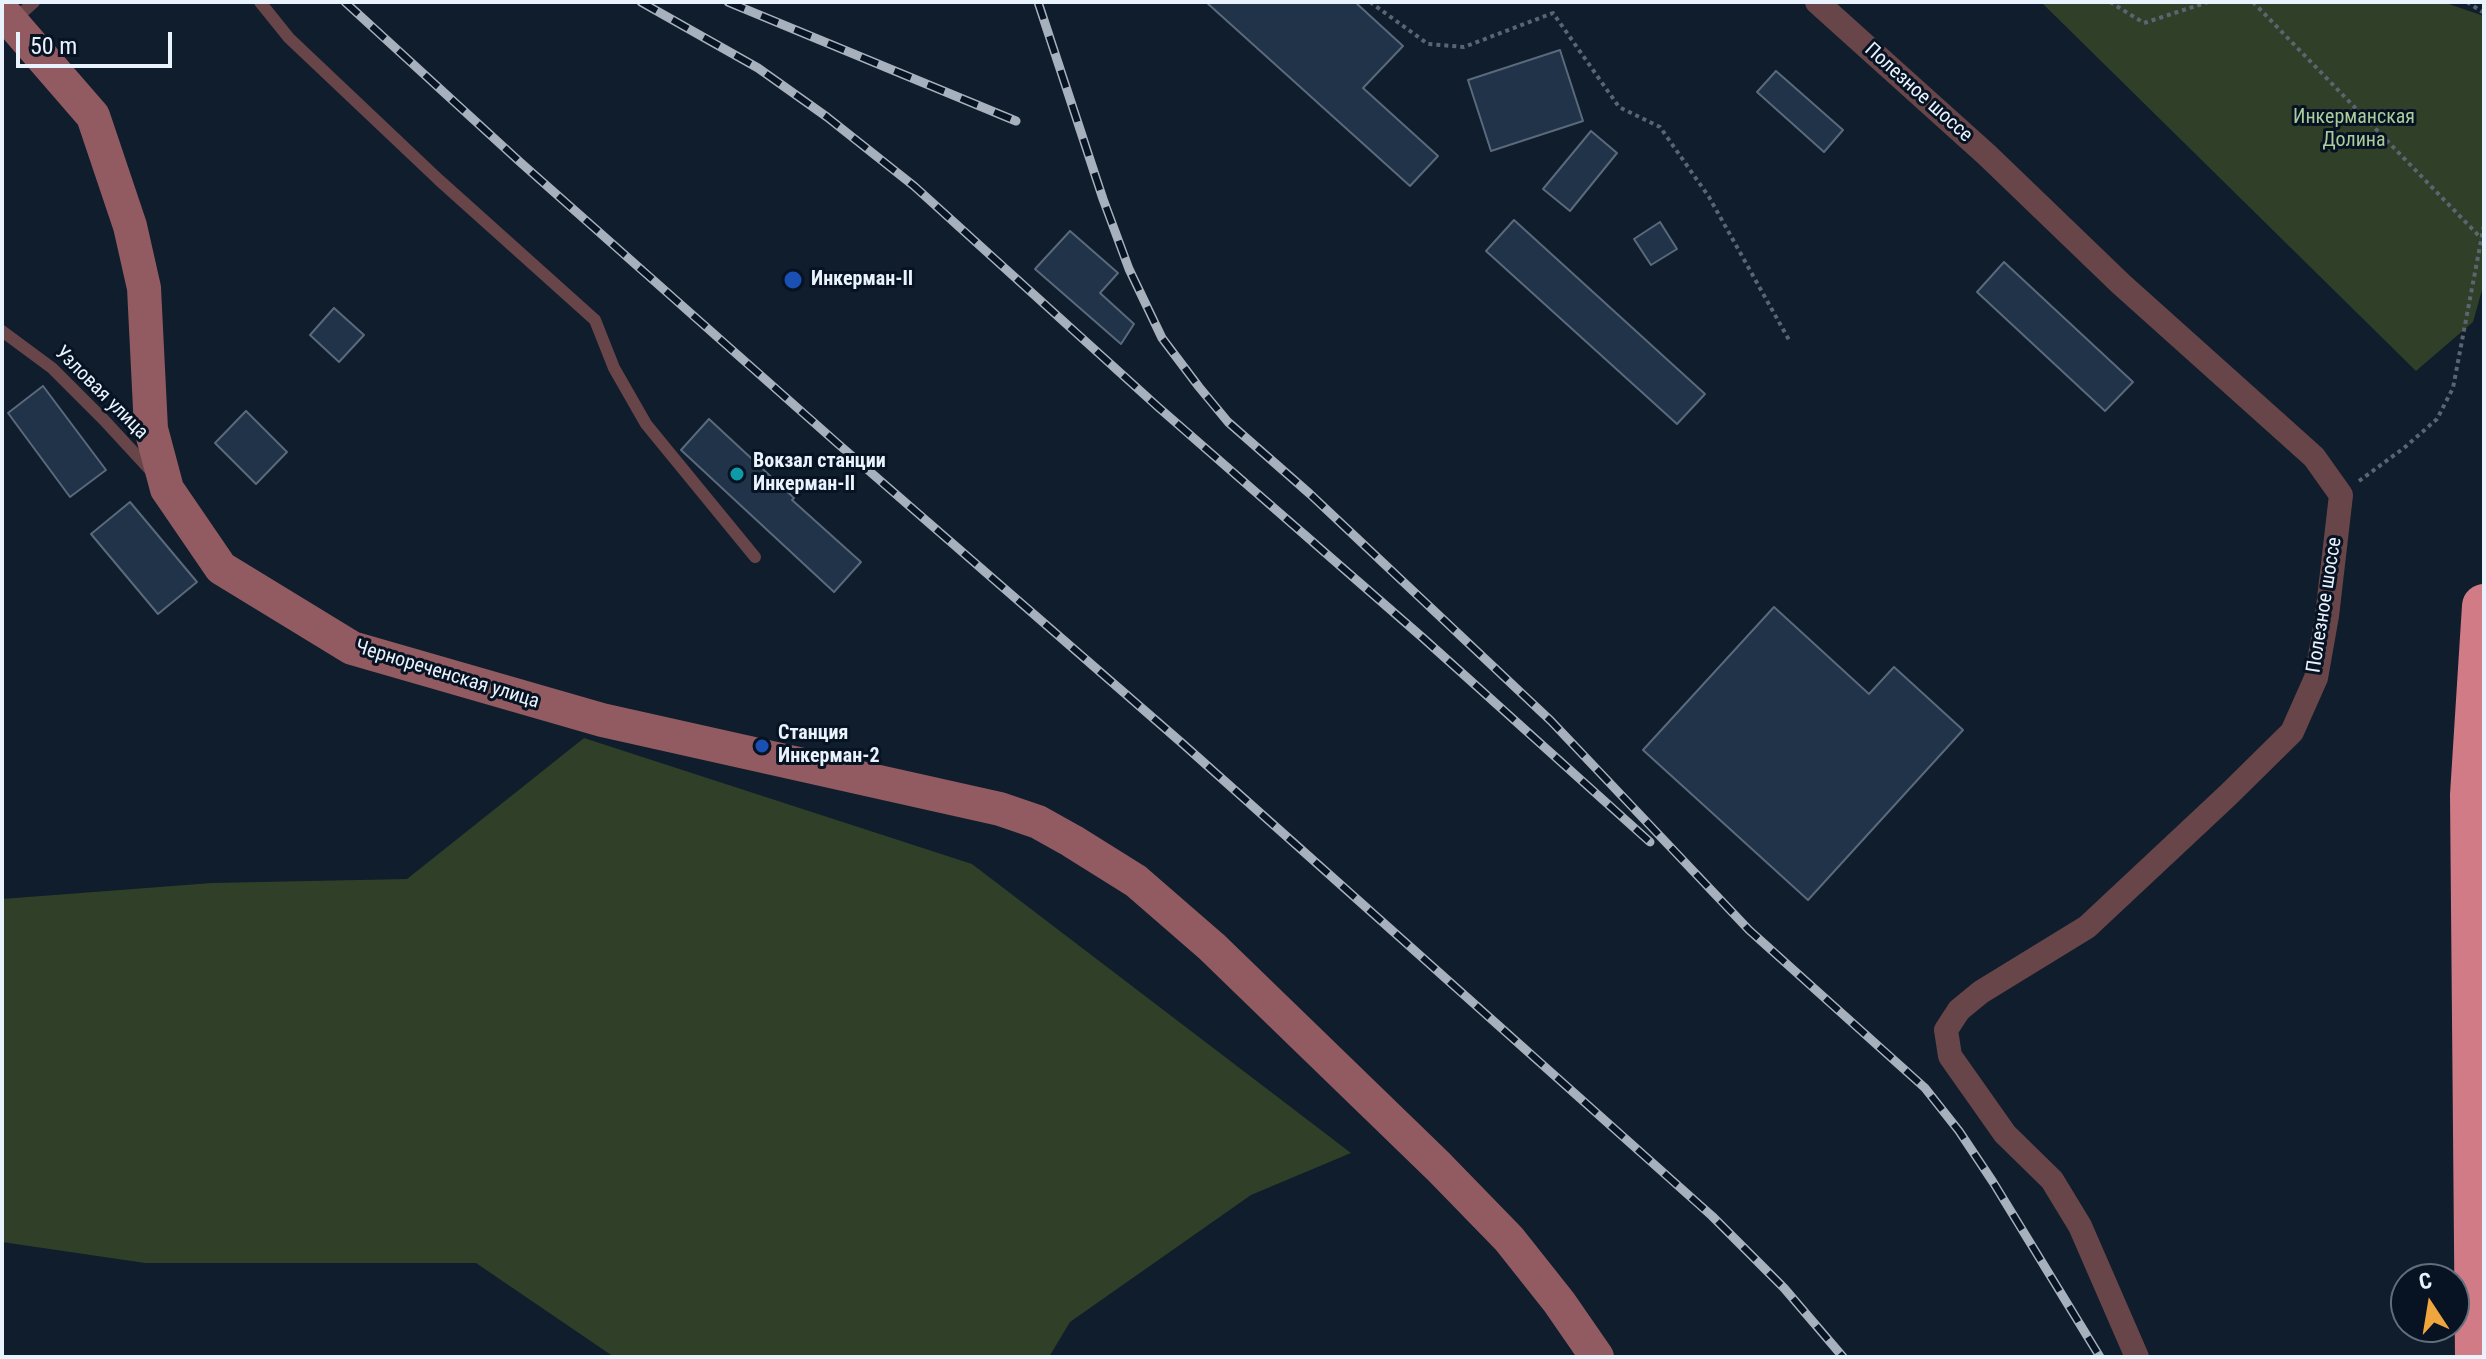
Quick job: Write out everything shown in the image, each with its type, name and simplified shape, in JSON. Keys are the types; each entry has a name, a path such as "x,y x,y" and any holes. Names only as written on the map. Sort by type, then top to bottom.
{"highway":[{"path":"2477,1357 2472,795 2484,606"}],"main road":[{"name":"Чернореченская улица","path":"16,11 93,116 130,226 144,288 151,429 167,489 221,568 352,648 602,720 1000,809 1038,822 1072,841 1136,881 1212,947 1439,1167 1509,1239 1559,1302 1597,1357"}],"street":[{"name":"Полезное шоссе","path":"1817,2 1987,155 2121,284 2314,457 2341,495 2327,616 2316,678 2292,732 2087,927 1981,992 1959,1010 1946,1030 1950,1056 2005,1134 2052,1180 2080,1226 2137,1357"}],"lane":[{"path":"260,2 289,38 439,180 595,320 608,356 646,424 755,557"},
{"name":"Узловая улица","path":"2,331 52,368 167,489"}],"path":[{"path":"1370,2 1428,44 1464,47 1553,13 1619,107 1660,127 1709,197 1789,340"},
{"path":"2110,2 2144,23 2208,2"},
{"path":"2253,2 2481,238"},
{"path":"2467,2 2484,13"},
{"path":"2341,495 2437,419 2453,388 2484,225"}],"green space":[{"name":"Инкерманская Долина","path":"2041,2 2443,2 2484,16 2484,283 2473,322 2416,371"},
{"path":"584,738 972,864 1351,1153 1251,1195 1070,1322 1049,1357 614,1357 476,1263 145,1263 2,1242 2,899 212,883 407,879"}],"building":[{"path":"1206,2 1355,2 1403,46 1363,88 1438,156 1410,186"},
{"path":"1560,50 1583,121 1491,151 1468,80"},
{"path":"1776,71 1843,130 1824,152 1757,92"},
{"path":"1591,131 1617,153 1570,211 1543,189"},
{"path":"1514,220 1705,394 1677,424 1486,251"},
{"path":"1660,222 1677,249 1651,265 1634,239"},
{"path":"1070,231 1118,273 1100,293 1134,324 1121,344 1035,269"},
{"path":"2004,262 2133,382 2105,411 1977,292"},
{"path":"334,308 364,335 339,362 310,335"},
{"path":"43,386 106,470 70,497 8,413"},
{"path":"246,411 287,452 256,484 215,443"},
{"path":"709,419 861,562 834,592 681,450"},
{"path":"130,502 197,582 158,614 91,534"},
{"path":"1774,607 1869,694 1894,667 1963,730 1808,900 1643,750"}],"railway":[{"path":"345,2 520,162 1183,744 1712,1216 1784,1288 1843,1357"},
{"path":"641,2 758,68 827,117 914,186 1158,407 1423,638 1650,842"},
{"path":"728,2 1016,121"},
{"path":"1038,2 1129,269 1162,338 1199,387 1228,422 1310,494 1551,721 1749,930 1925,1088 1993,1182 2100,1357"}],"place":[{"name":"Инкерман-II","path":"793,280"},
{"name":"Вокзал станции Инкерман-II","path":"737,474"},
{"name":"Станция Инкерман-2","path":"762,746"}]}
